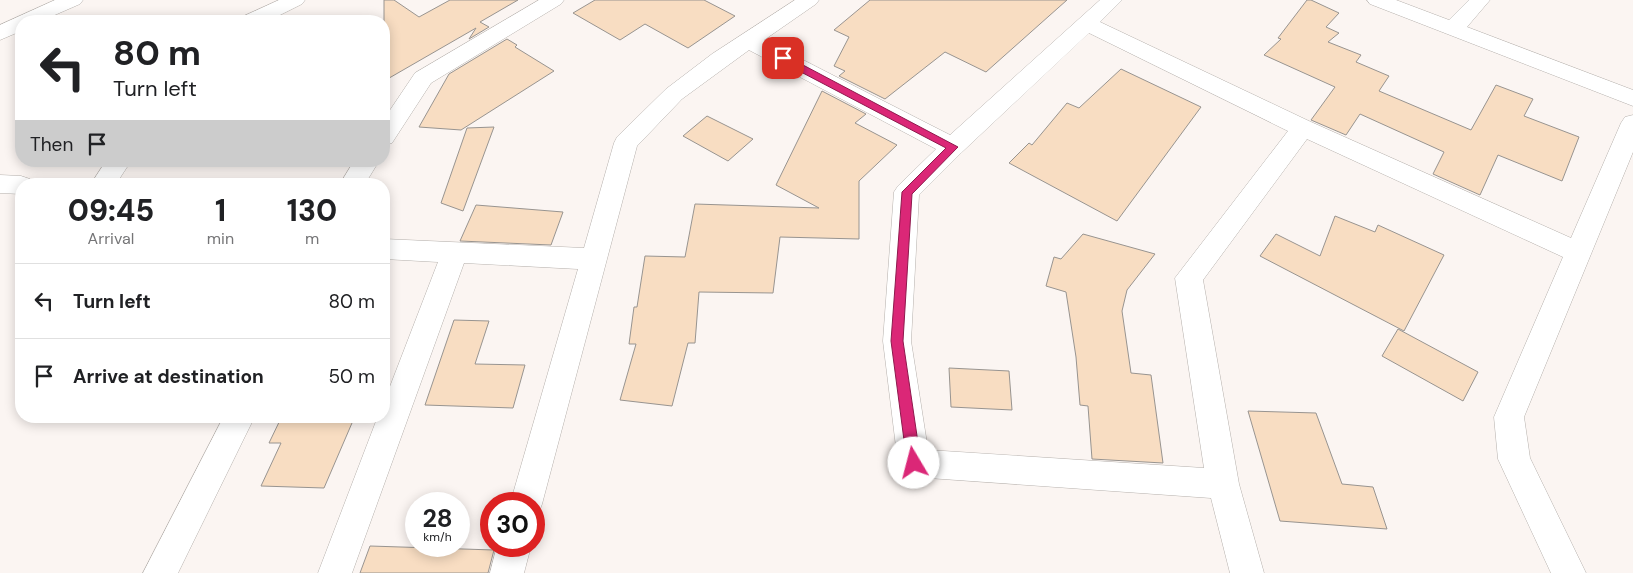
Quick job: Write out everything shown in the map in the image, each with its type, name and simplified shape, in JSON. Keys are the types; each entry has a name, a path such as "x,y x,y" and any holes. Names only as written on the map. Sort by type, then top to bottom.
{"street":[{"path":"39,15 73,0"},
{"path":"264,15 295,0"},
{"path":"390,128 423,78 554,0"},
{"path":"529,492 626,143 674,94 720,59 810,0"},
{"path":"1112,0 952,147 907,192 897,341 914,463 1223,484"},
{"path":"1377,0 1633,98"},
{"path":"1453,29 1480,0"},
{"path":"1085,23 1303,128 1578,252"},
{"path":"0,33 15,26"},
{"path":"749,41 952,147"},
{"path":"1569,573 1514,459 1509,417 1633,123"},
{"path":"1247,573 1223,484 1188,278 1303,128"},
{"path":"107,178 115,167"},
{"path":"356,178 363,167"},
{"path":"0,184 15,185"},
{"path":"390,249 594,260"},
{"path":"335,573 455,252"},
{"path":"160,573 236,423"},
{"path":"507,573 511,557"}],"building":[{"path":"384,0 394,0 419,17 450,0 518,0 480,22 489,27 469,39 476,28 390,78 390,15 384,15"},
{"path":"595,0 704,0 735,16 688,48 645,24 620,40 573,13"},
{"path":"870,0 1067,0 986,72 945,52 885,99 839,76 845,71 834,66 849,37 834,30"},
{"path":"1307,0 1311,0 1339,13 1326,27 1339,33 1328,42 1361,55 1356,62 1389,76 1379,91 1471,130 1496,85 1533,99 1524,116 1579,137 1562,181 1498,155 1480,195 1433,174 1444,152 1360,114 1346,135 1311,120 1335,87 1264,55 1281,39 1278,38"},
{"path":"507,39 517,45 515,47 554,71 461,130 419,127 449,74"},
{"path":"1121,69 1201,107 1117,221 1009,163 1029,143 1032,145 1067,103 1079,108"},
{"path":"822,91 866,114 855,123 897,145 859,181 859,239 780,237 773,293 699,292 695,343 688,343 672,406 620,400 636,344 629,344 634,307 637,307 645,256 685,257 695,204 819,208 776,185"},
{"path":"707,116 753,139 728,161 683,136"},
{"path":"494,127 463,211 441,203 467,128"},
{"path":"476,205 563,212 551,245 460,241"},
{"path":"1335,216 1375,232 1378,225 1444,255 1404,331 1260,256 1276,234 1320,256"},
{"path":"1083,234 1155,254 1127,290 1122,311 1131,373 1151,375 1163,463 1092,459 1088,406 1080,405 1076,357 1066,292 1046,286 1054,257 1061,259"},
{"path":"454,320 489,321 475,364 525,365 513,408 425,405"},
{"path":"1398,329 1478,372 1463,401 1382,356"},
{"path":"949,368 1009,371 1012,410 951,407"},
{"path":"1248,411 1316,413 1342,484 1373,487 1387,529 1280,521"},
{"path":"279,423 352,423 324,488 261,486 281,443 269,443"},
{"path":"370,546 405,547 405,557 470,557 470,549 480,550 480,557 492,557 488,573 360,573"}],"route":[{"path":"783,58 952,147 907,192 897,341 914,463"}]}
